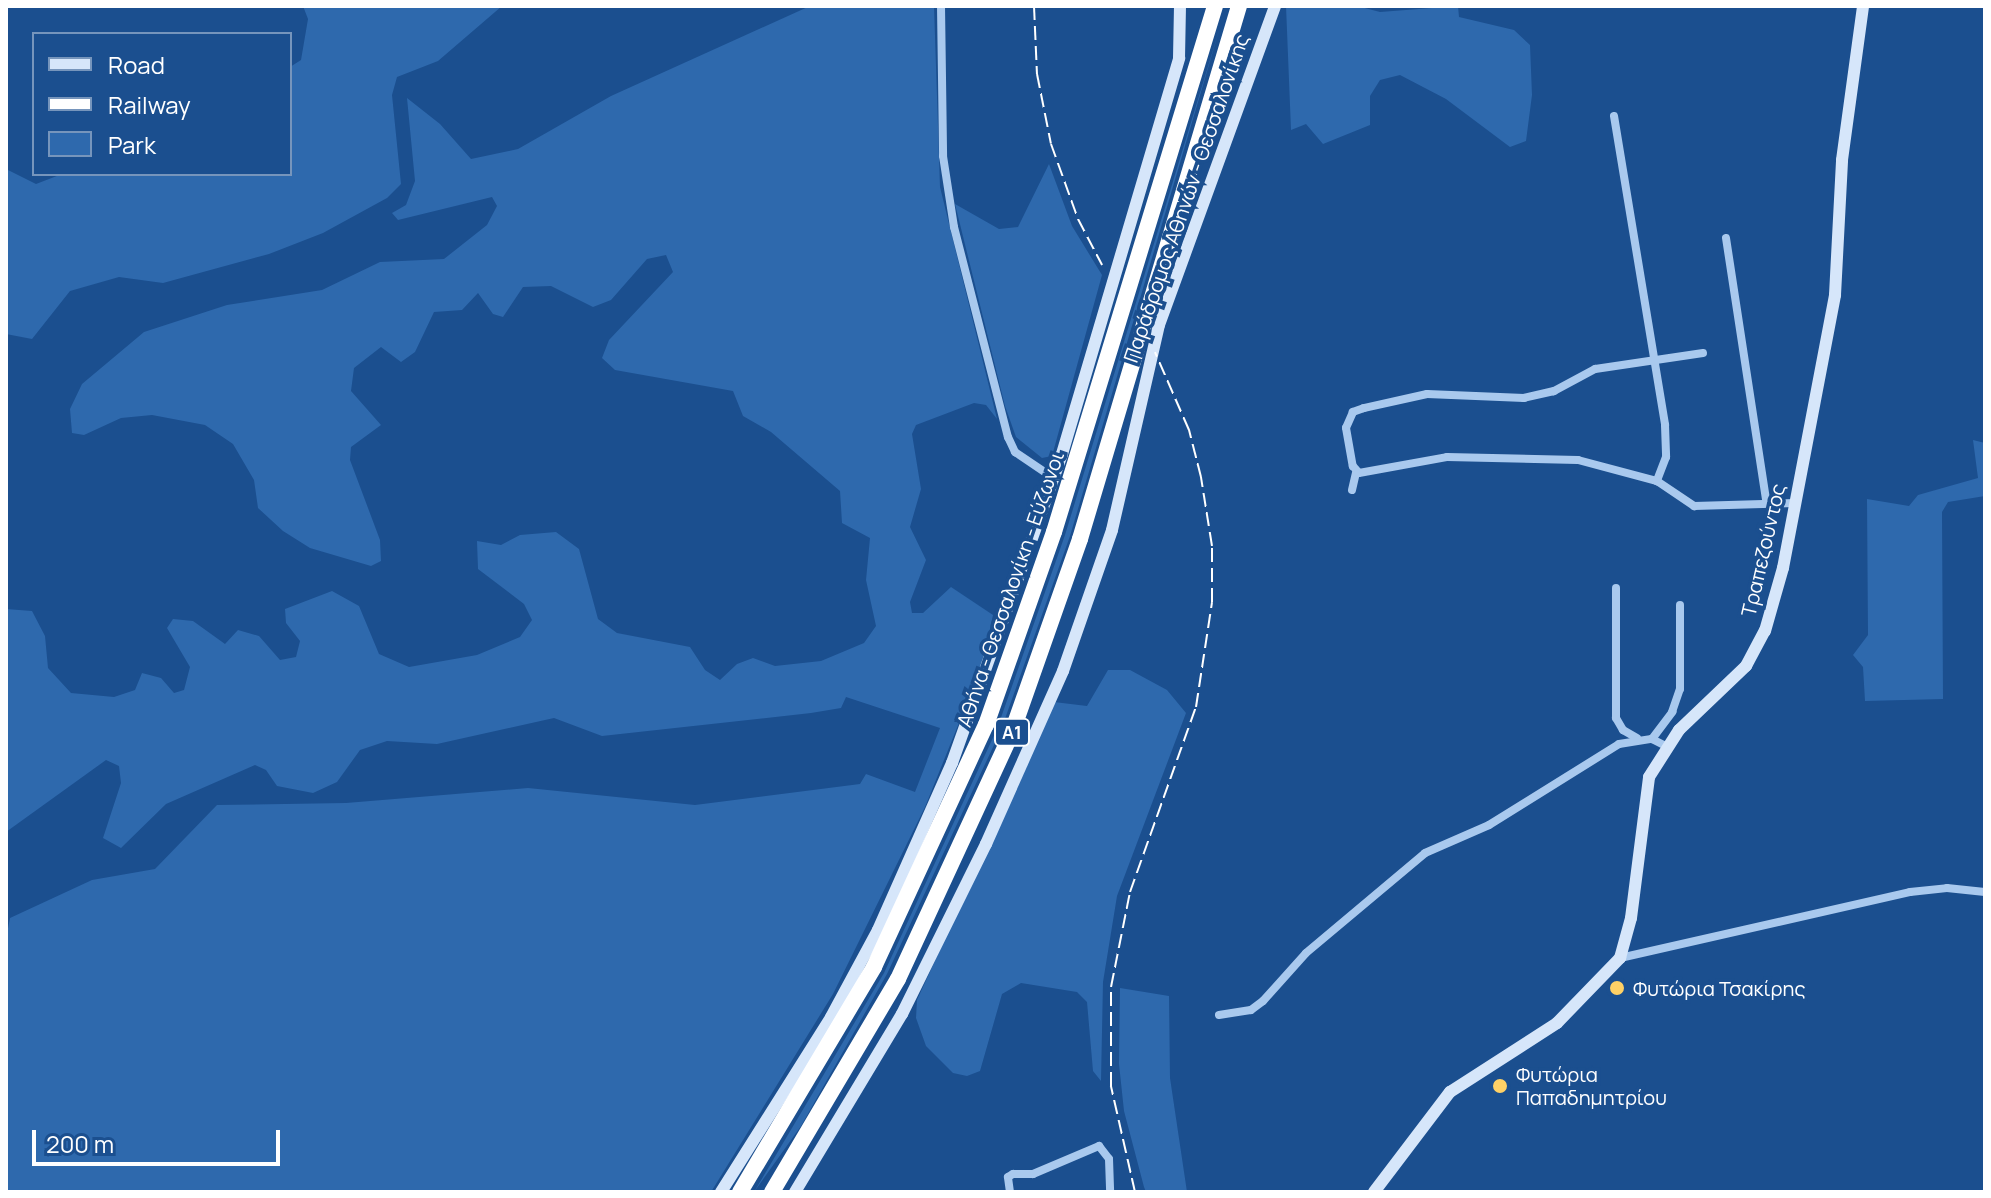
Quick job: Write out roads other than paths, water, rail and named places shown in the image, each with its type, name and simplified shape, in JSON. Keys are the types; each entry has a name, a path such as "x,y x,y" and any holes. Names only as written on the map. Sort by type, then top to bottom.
{"highway":[{"name":"Αθήνα - Θεσσαλονίκη - Εύζωνοι","path":"740,1192 874,967 986,725 1054,532 1215,6"},
{"name":"Α1","path":"772,1192 898,979 1011,735 1080,539 1239,6"}],"main road":[{"path":"721,1192 831,1017 878,930 952,763 1055,479 1179,58 1180,6"},
{"name":"Παράδρομος Αθηνών - Θεσσαλονίκης","path":"795,1192 902,1014 986,844 1063,671 1112,530 1159,325 1275,6"},
{"name":"Τραπεζούντος","path":"1374,1192 1450,1092 1557,1023 1593,992 1620,958 1631,918 1644,793 1666,746 1734,680 1756,648 1783,568 1838,275 1842,160 1863,6"}],"street":[{"path":"941,6 943,156 954,227 1008,437 1015,452 1055,479"},
{"path":"1614,116 1666,441 1663,476 1657,481"},
{"path":"1726,238 1766,500"},
{"path":"1352,490 1356,472 1346,428 1353,412 1427,394 1524,398 1554,391 1595,369 1703,353"},
{"path":"1356,472 1447,457 1578,460 1657,481 1694,506 1766,500 1795,503"},
{"path":"1616,588 1616,718 1623,730 1637,738"},
{"path":"1652,739 1672,712 1680,689 1680,605"},
{"path":"1219,1015 1251,1010 1263,1001 1306,953 1425,853 1489,825 1595,755 1637,738 1652,739 1666,746"},
{"path":"1620,958 1886,896 1947,888 1985,892"},
{"path":"1010,1192 1008,1177 1013,1174 1033,1174 1099,1146 1109,1159 1110,1192"}],"railway":[{"path":"1034,6 1037,74 1051,144 1078,219 1102,265"},
{"path":"1135,1192 1111,1086 1111,987 1130,892 1196,707 1212,602 1212,546 1201,477 1189,430 1155,352"}],"place":[{"name":"Φυτώρια Τσακίρης","path":"1617,988"},
{"name":"Φυτώρια Παπαδημητρίου","path":"1500,1086"}]}
